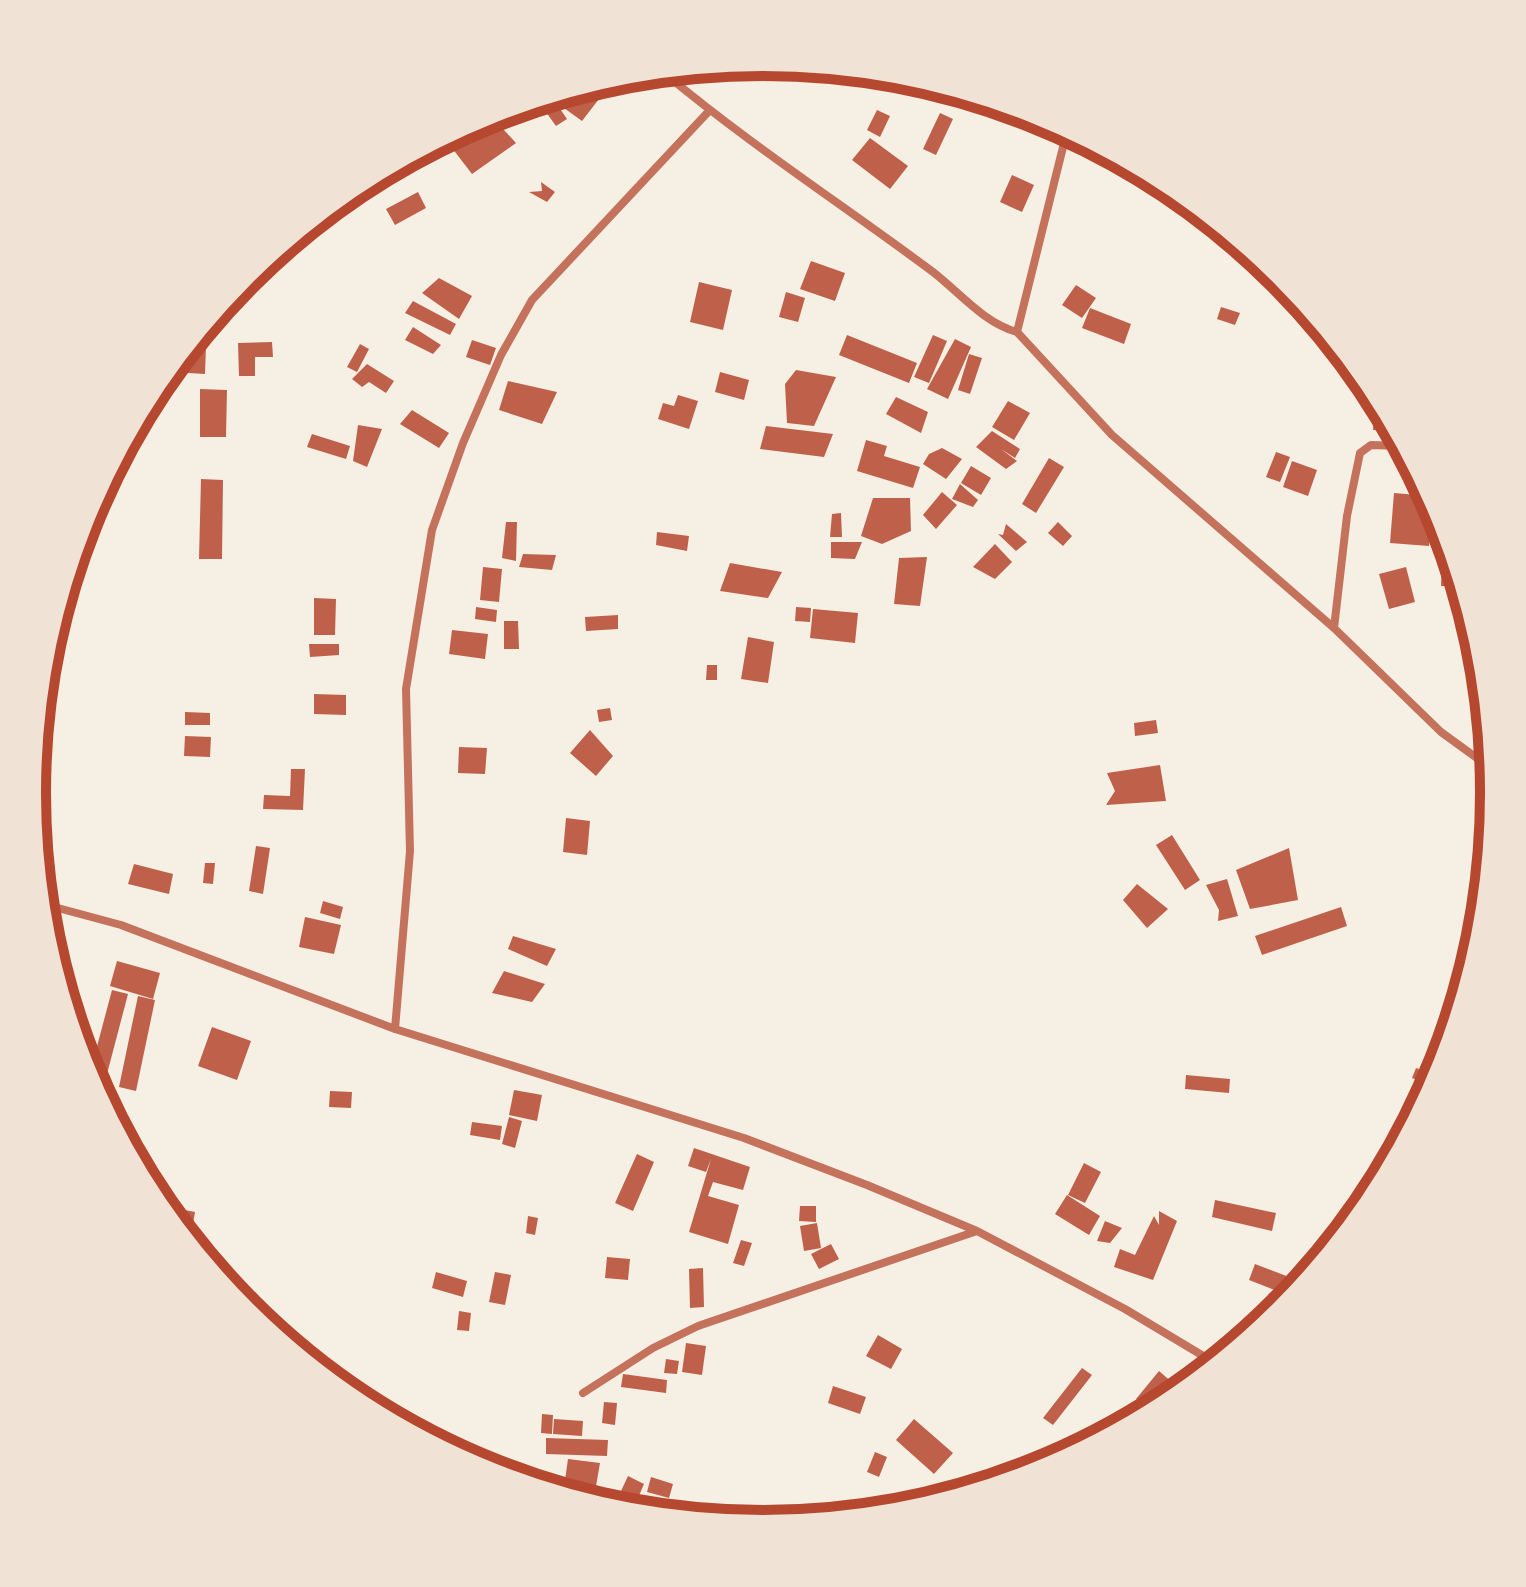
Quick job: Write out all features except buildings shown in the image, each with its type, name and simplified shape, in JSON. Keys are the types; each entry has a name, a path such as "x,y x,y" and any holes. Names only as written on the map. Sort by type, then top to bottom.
{"street":[{"path":"675,82 709,111 934,273 999,327 1017,332 1112,435 1334,628 1441,732 1479,759"},
{"path":"395,1029 410,851 406,689 432,530 479,405 501,355 528,307 545,283 709,111"},
{"path":"1017,332 1064,143"},
{"path":"1334,628 1347,516 1360,453 1371,445 1390,446"},
{"path":"56,907 121,925 395,1029 744,1138 977,1231 1125,1309 1205,1357"},
{"path":"583,1393 653,1348 698,1326 977,1231"}]}
